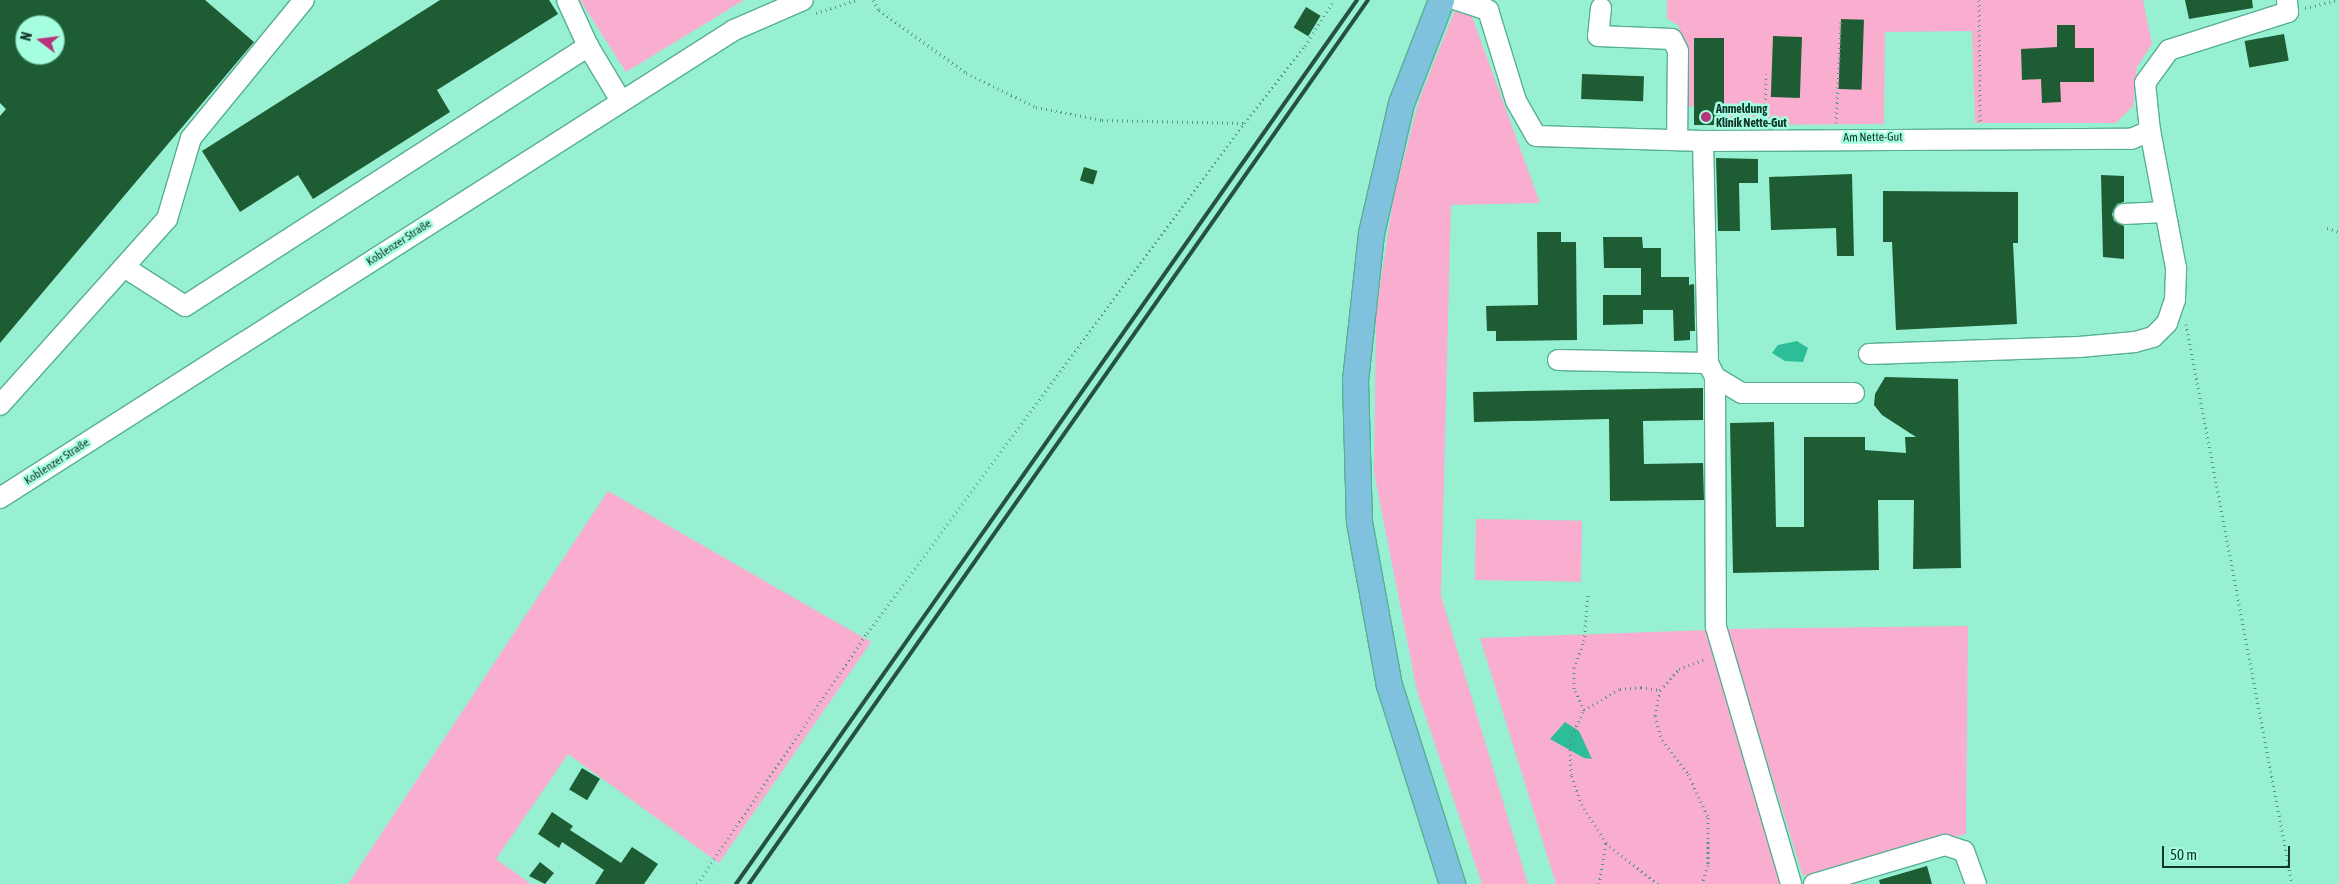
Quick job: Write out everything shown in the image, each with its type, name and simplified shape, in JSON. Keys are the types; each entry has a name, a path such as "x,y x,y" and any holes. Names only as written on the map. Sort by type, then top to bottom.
{"main road":[{"path":"1441,0 1401,103 1371,233 1355,380 1359,522 1389,685 1452,884"}],"street":[{"path":"0,405 167,219 191,138 304,0"},
{"path":"567,0 588,46 621,101"},
{"name":"Koblenzer Straße","path":"0,498 734,30 803,0"},
{"name":"Am Nette-Gut","path":"1457,0 1488,10 1516,101 1536,136 1703,141 1835,138 2131,139 2150,131"},
{"path":"1868,354 2078,347 2135,342 2153,336 2167,323 2175,300 2176,268 2150,131 2145,83 2169,50 2287,6"},
{"path":"1601,8 1598,36 1672,39 1678,51 1677,140"},
{"path":"124,267 185,306 588,46"},
{"path":"1703,141 1712,370 1713,592 1716,626 1791,884"},
{"path":"2124,214 2165,212"},
{"path":"1558,360 1712,370 1742,393 1854,393"},
{"path":"1814,884 1945,845 1964,850 1976,884"}],"path":[{"path":"873,0 879,10 966,73 1036,107 1102,120 1244,123"},
{"path":"697,884 867,633 1244,123 1306,46 1334,0"},
{"path":"1979,0 1980,138"},
{"path":"2287,6 2336,0"},
{"path":"1835,138 1841,19"},
{"path":"1765,140 1766,74"},
{"path":"2327,228 2339,232"},
{"path":"2185,317 2292,884"},
{"path":"1584,710 1574,689 1574,668 1584,641 1588,594"},
{"path":"1702,884 1708,865 1708,817 1688,774 1662,740 1656,716 1660,690 1679,669 1724,654"},
{"path":"1658,884 1606,843 1582,805 1568,760 1570,740 1584,710 1620,690 1660,690"},
{"path":"1598,884 1606,843"}],"shaded area":[{"path":"580,0 744,0 626,72"},
{"path":"1667,0 2143,0 2152,44 2137,67 2133,106 2116,123 1975,123 1972,31 1885,32 1884,124 1720,125 1721,107 1678,106 1679,26 1667,18"},
{"path":"1455,10 1470,11 1540,203 1451,205 1441,596 1528,884 1482,884 1417,691 1374,472 1376,313 1393,201 1419,100"},
{"path":"1797,341 1808,348 1803,362 1785,361 1772,353 1778,345"},
{"path":"608,491 871,642 719,863 568,754 496,859 531,884 348,884"},
{"path":"1476,519 1582,521 1581,582 1475,580"},
{"path":"1968,626 1966,834 1803,876 1726,629"},
{"path":"1710,630 1783,884 1556,884 1480,638"},
{"path":"1565,722 1579,731 1592,759 1584,758 1550,739"}],"building":[{"path":"0,0 205,0 254,42 0,343 0,116 6,109 0,103"},
{"path":"440,0 549,0 558,14 437,90 450,112 313,199 298,175 240,212 202,151"},
{"path":"2185,0 2252,0 2253,8 2189,19"},
{"path":"1306,7 1321,16 1308,36 1294,28"},
{"path":"1841,19 1864,20 1862,90 1839,89"},
{"path":"2057,25 2075,25 2075,48 2094,48 2094,82 2060,82 2061,102 2042,103 2041,79 2022,80 2021,49 2057,47"},
{"path":"2284,34 2289,61 2249,68 2245,41"},
{"path":"1773,36 1802,37 1800,98 1771,97"},
{"path":"1694,38 1724,38 1724,125 1694,125"},
{"path":"1582,74 1644,76 1643,101 1581,99"},
{"path":"1716,158 1758,159 1758,183 1739,183 1740,231 1718,231"},
{"path":"1084,167 1097,171 1093,184 1080,180"},
{"path":"1852,174 1854,256 1837,256 1836,228 1771,230 1769,177"},
{"path":"2101,175 2124,176 2124,202 2117,204 2112,214 2114,221 2124,226 2124,259 2103,257"},
{"path":"1883,191 2018,192 2018,243 2013,243 2017,324 1896,330 1892,242 1883,242"},
{"path":"1537,232 1561,232 1561,242 1576,242 1577,340 1496,341 1496,331 1487,331 1486,306 1538,305"},
{"path":"1603,237 1642,237 1643,248 1661,248 1661,277 1689,277 1689,285 1694,284 1695,331 1690,331 1690,340 1674,341 1673,310 1643,310 1643,324 1603,325 1603,295 1641,295 1641,268 1604,268"},
{"path":"1885,377 1958,379 1961,568 1913,569 1914,500 1878,500 1879,570 1733,573 1730,423 1774,422 1776,527 1804,527 1804,437 1865,437 1865,450 1906,453 1905,437 1916,437 1882,415 1874,405 1875,394"},
{"path":"1703,388 1703,420 1643,421 1644,464 1703,463 1704,500 1610,501 1609,419 1474,422 1473,392"},
{"path":"582,768 600,779 587,800 569,789"},
{"path":"552,812 573,826 570,830 621,863 632,847 658,864 644,884 595,884 604,870 562,842 559,848 538,834"},
{"path":"540,862 554,873 545,884 529,876"},
{"path":"1927,866 1932,884 1880,884 1879,880"}],"railway":[{"path":"736,884 1357,0"},
{"path":"749,884 1368,0"}],"place":[{"name":"Anmeldung Klinik Nette-Gut","path":"1706,117"}]}
